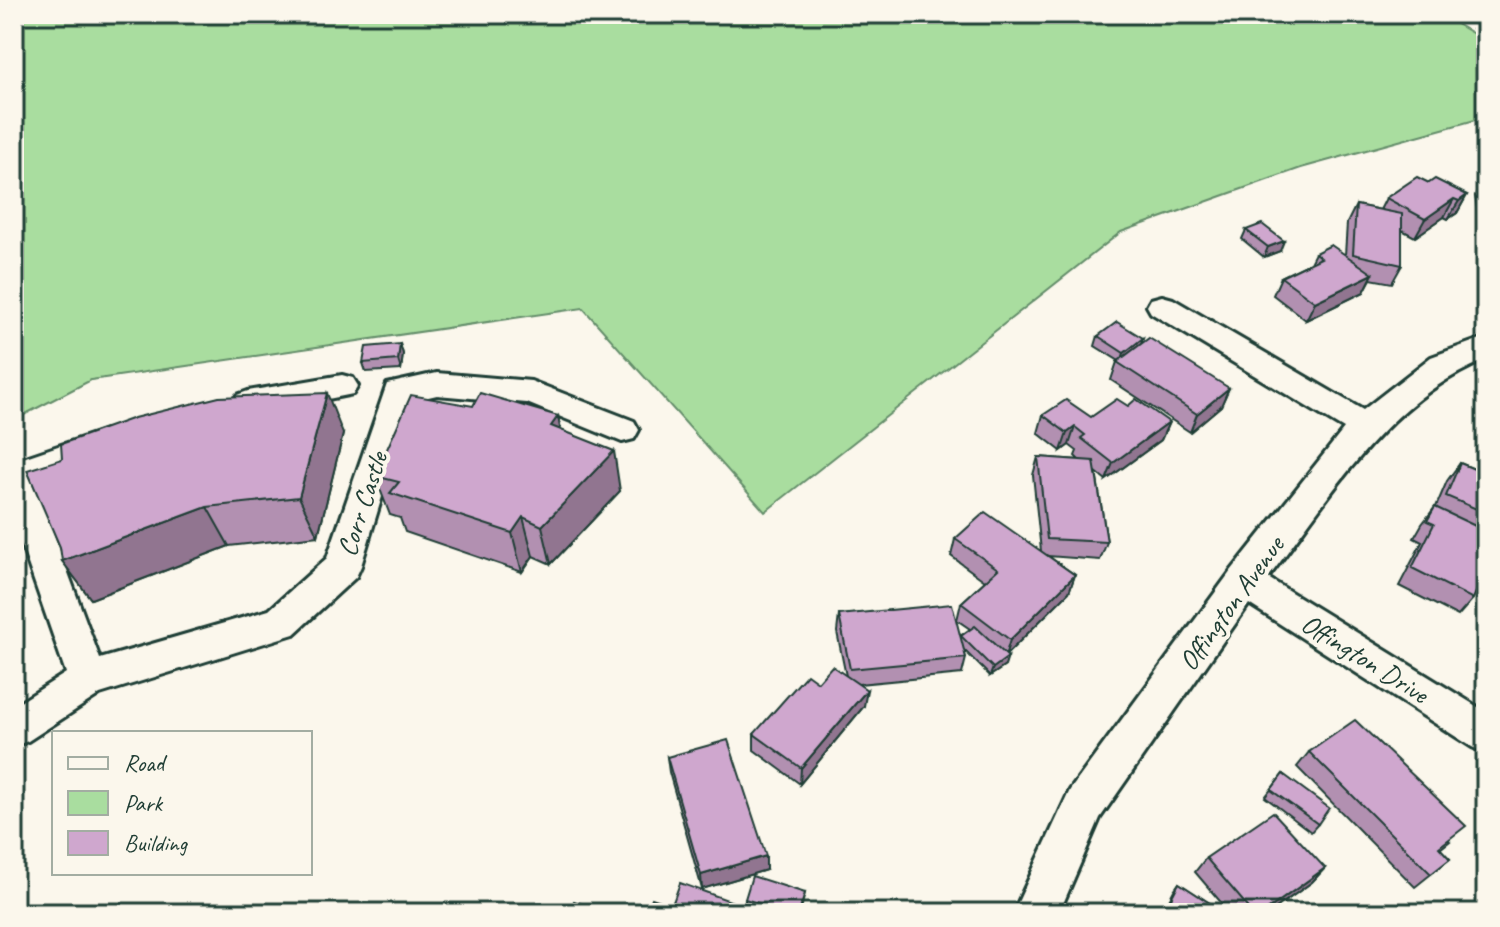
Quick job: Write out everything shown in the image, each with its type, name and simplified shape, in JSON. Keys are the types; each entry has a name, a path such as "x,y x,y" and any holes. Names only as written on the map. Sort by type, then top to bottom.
{"street":[{"path":"1162,306 1365,426"},
{"name":"Offington Avenue","path":"1036,913 1085,804 1244,582 1365,426 1442,365 1486,348"},
{"name":"Corr Castle","path":"14,728 88,680 281,623 343,566 398,392 437,384 531,392 622,430"},
{"path":"224,407 342,386"},
{"path":"88,680 14,474 134,431"},
{"name":"Offington Drive","path":"1244,582 1486,734"}],"green space":[{"path":"14,14 1439,14 1486,41 1486,117 1301,168 1121,232 765,512 583,308 91,380 14,420"}],"building":[{"path":"1417,177 1429,183 1435,179 1467,195 1459,201 1454,199 1425,219 1386,198"},
{"path":"1356,205 1402,214 1402,265 1353,254"},
{"path":"1262,224 1284,241 1268,247 1246,230"},
{"path":"1331,245 1373,274 1315,302 1281,277 1321,258 1315,253"},
{"path":"1117,322 1143,338 1124,353 1098,336"},
{"path":"1149,338 1229,388 1197,414 1117,362"},
{"path":"400,344 398,360 363,363 366,347"},
{"path":"327,393 299,497 207,507 62,561 60,547 27,470 62,459 61,444 134,418 219,397"},
{"path":"480,393 558,416 551,426 614,451 542,526 523,517 512,533 390,493 399,482 375,476 411,395 473,406"},
{"path":"1117,399 1128,406 1136,399 1169,422 1113,463 1081,438 1085,435 1075,427 1067,433 1043,415 1066,400 1091,417"},
{"path":"1038,457 1094,461 1107,542 1047,539"},
{"path":"1460,463 1486,474 1486,513 1446,496"},
{"path":"1435,507 1486,531 1486,569 1473,599 1412,568 1434,524 1427,521"},
{"path":"985,512 1075,575 1010,640 961,603 998,569 955,539"},
{"path":"952,604 966,658 850,669 839,615"},
{"path":"975,626 1008,657 993,668 961,636"},
{"path":"832,666 867,690 801,768 754,734 807,674 818,682"},
{"path":"1355,720 1466,826 1439,847 1450,859 1431,874 1309,752"},
{"path":"728,740 766,856 701,875 667,757"},
{"path":"1283,774 1329,808 1318,824 1271,790"},
{"path":"1273,812 1325,868 1263,913 1253,913 1206,858"},
{"path":"752,876 805,893 799,913 745,899"},
{"path":"680,883 736,903 732,913 646,913 652,898 672,905"},
{"path":"1179,883 1225,913 1178,913 1167,906"},
{"path":"574,901 606,913 569,913"}]}
